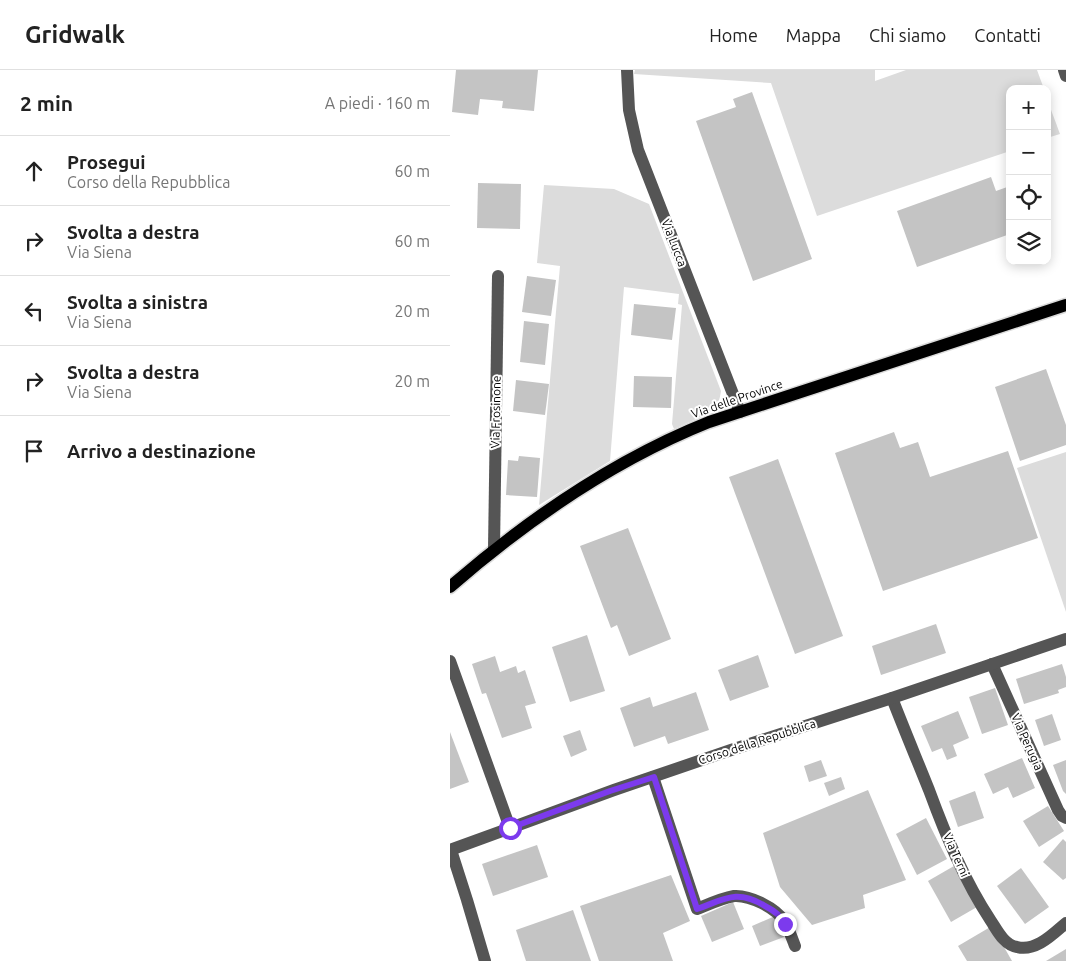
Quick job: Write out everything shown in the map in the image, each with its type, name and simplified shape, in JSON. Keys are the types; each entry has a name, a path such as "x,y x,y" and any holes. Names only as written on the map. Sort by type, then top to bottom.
{"main road":[{"name":"Via delle Province","path":"450,587 494,549 557,504 624,463 689,430 1066,306"}],"street":[{"name":"Via Lucca","path":"627,70 628,110 638,150 740,412"},
{"path":"1064,70 1066,76"},
{"name":"Via Frosinone","path":"494,549 498,276"},
{"name":"Corso della Repubblica","path":"450,850 610,791 1066,639"},
{"path":"450,661 510,828"},
{"name":"Via Perugia","path":"992,664 1058,810 1066,818"},
{"name":"Via Terni","path":"892,698 953,852 976,898 1002,937 1010,945 1025,948 1043,941 1066,923"},
{"path":"654,777 697,909 732,896 750,898 780,916 795,946"},
{"path":"450,850 468,900 485,961"}],"shaded area":[{"path":"635,70 875,70 875,81 906,70 1037,70 1043,85 1006,85 1006,152 817,216 771,83 634,74"},
{"path":"1051,110 1060,134 1051,137"},
{"path":"544,185 614,189 649,204 721,391 720,399 711,411 674,429 672,424 682,305 678,304 679,294 624,287 610,461 539,505 560,266 537,263"},
{"path":"1066,452 1066,612 1017,468"}],"building":[{"path":"456,70 538,70 534,111 502,108 503,101 480,99 478,115 452,112"},
{"path":"752,92 812,259 753,281 696,121 736,107 733,99"},
{"path":"991,177 996,191 1006,187 1006,235 917,267 897,211"},
{"path":"478,183 521,184 520,229 477,228"},
{"path":"527,276 556,280 551,316 522,312"},
{"path":"634,304 676,308 672,340 631,335"},
{"path":"524,321 549,324 545,365 520,362"},
{"path":"1046,369 1066,425 1066,445 1020,461 995,387"},
{"path":"634,376 672,377 671,408 633,407"},
{"path":"516,380 549,384 545,415 513,411"},
{"path":"894,432 900,448 918,442 930,477 1008,451 1038,538 883,591 835,453"},
{"path":"519,456 540,458 537,497 506,495 508,460 518,461"},
{"path":"778,459 843,636 795,654 729,477"},
{"path":"628,528 671,639 629,656 617,625 611,628 580,546"},
{"path":"936,624 946,653 881,675 872,646"},
{"path":"587,635 605,691 570,702 552,647"},
{"path":"758,655 769,687 730,701 718,670"},
{"path":"495,656 500,672 516,666 518,673 525,670 536,703 525,706 532,728 502,738 486,693 482,694 472,664"},
{"path":"1062,664 1066,677 1066,687 1058,690 1059,693 1024,704 1016,679"},
{"path":"995,688 1008,725 982,734 969,697"},
{"path":"696,692 709,730 668,744 665,736 634,747 620,708 650,697 653,707"},
{"path":"958,711 969,738 953,745 957,756 947,760 942,748 932,752 921,726"},
{"path":"1052,714 1061,740 1044,746 1035,720"},
{"path":"580,730 587,750 571,757 563,736"},
{"path":"450,732 469,782 450,789"},
{"path":"1022,758 1035,788 1013,798 1008,787 993,794 984,774"},
{"path":"821,760 827,776 809,782 804,766"},
{"path":"1066,760 1066,794 1063,791 1053,765"},
{"path":"841,777 845,789 829,796 824,783"},
{"path":"868,790 906,880 863,895 865,908 812,925 780,887 763,833"},
{"path":"975,791 984,818 958,827 949,801"},
{"path":"1048,806 1064,831 1039,847 1023,821"},
{"path":"926,818 947,859 917,875 896,834"},
{"path":"1063,839 1066,842 1066,878 1063,880 1043,862"},
{"path":"537,845 548,877 493,896 482,864"},
{"path":"954,866 977,907 951,922 928,881"},
{"path":"1021,868 1049,907 1025,924 997,886"},
{"path":"671,875 690,921 663,933 673,961 599,961 580,906"},
{"path":"733,902 744,929 712,942 701,916"},
{"path":"573,910 591,961 526,961 516,930"},
{"path":"775,916 784,937 760,946 752,926"},
{"path":"992,926 1012,961 967,961 958,946"},
{"path":"1066,949 1066,961 1046,961"}],"route":[{"path":"510,828 654,777 697,909 728,897 745,897 776,912 785,924"}]}
